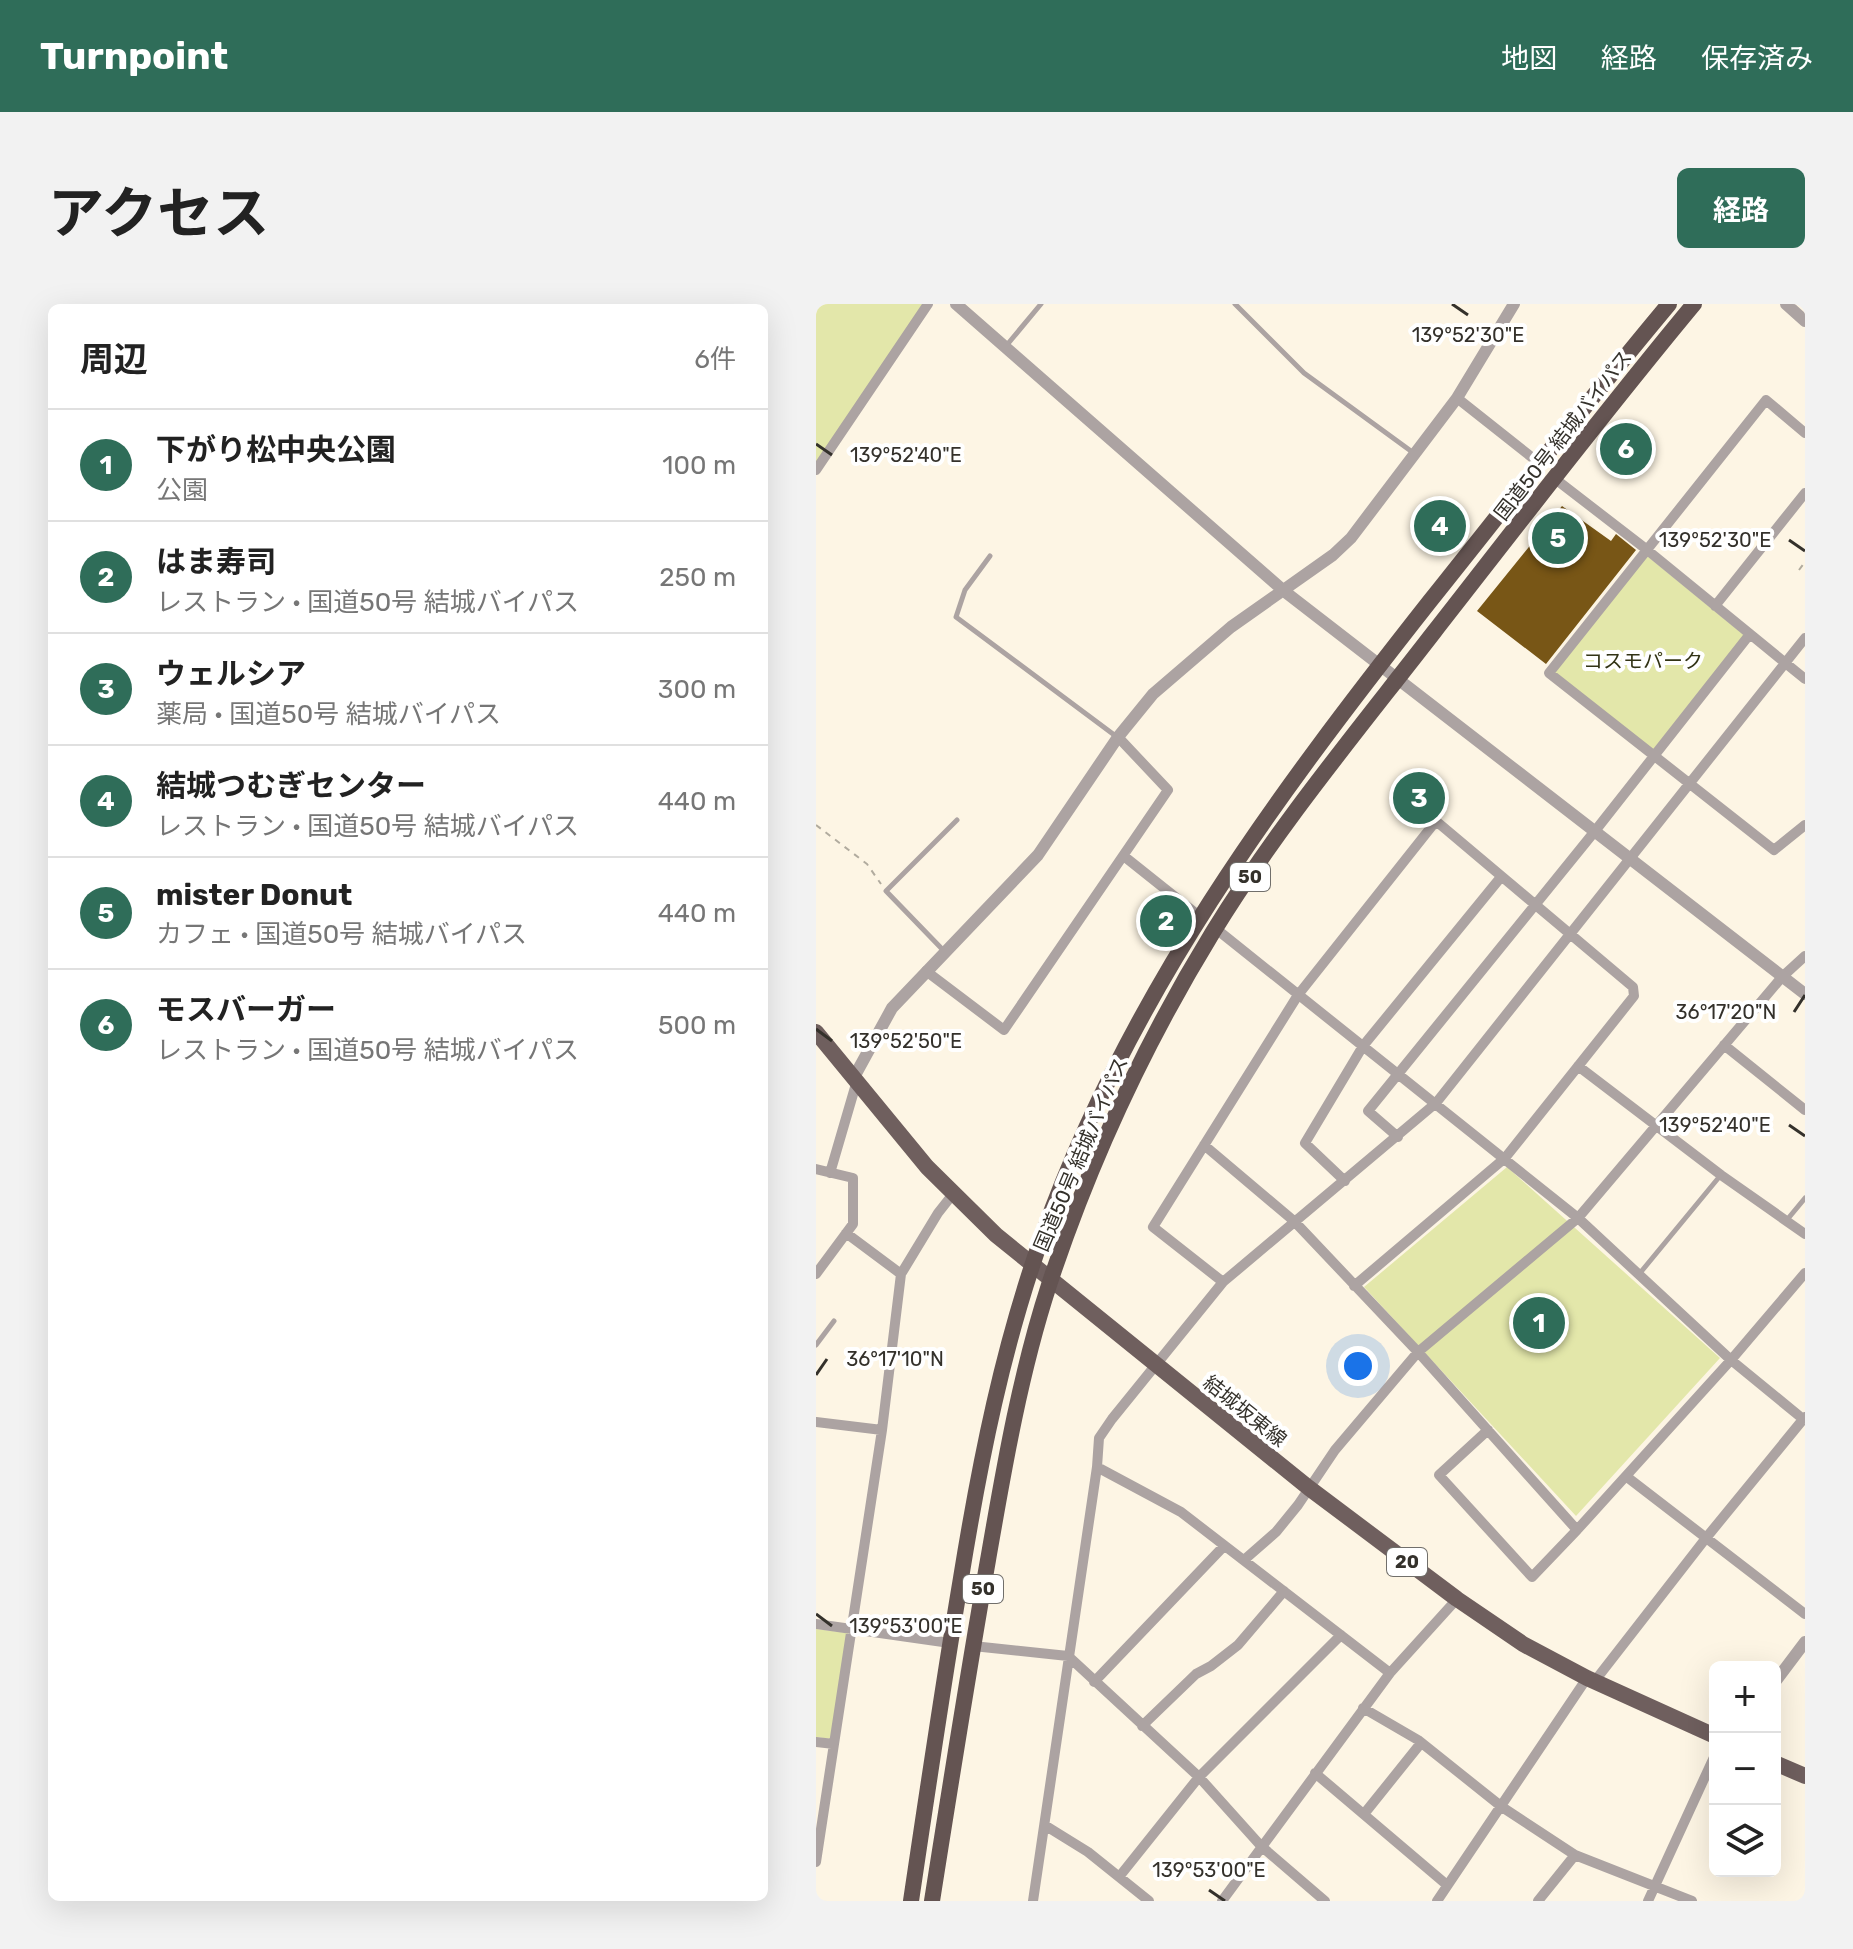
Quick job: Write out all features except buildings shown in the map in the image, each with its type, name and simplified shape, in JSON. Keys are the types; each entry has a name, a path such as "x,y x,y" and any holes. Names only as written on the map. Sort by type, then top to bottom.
{"highway":[{"name":"国道50号 結城バイパス","path":"911,1901 950,1643 1001,1373 1032,1266 1063,1182 1108,1080 1152,994 1199,916 1264,821 1379,666 1669,304"},
{"name":"国道50号 結城バイパス","path":"932,1901 1005,1457 1050,1281 1086,1182 1127,1089 1170,1005 1215,928 1292,818 1554,478 1694,304"}],"main road":[{"name":"結城坂東線","path":"816,1032 854,1081 953,1194 1050,1281 1309,1488 1457,1599 1523,1644 1591,1680 1709,1733"},
{"path":"1781,1766 1805,1776"}],"street":[{"path":"816,470 928,304"},
{"path":"956,304 1284,591 1805,994"},
{"path":"830,1173 854,1081 892,1008 1038,855 1118,737 1153,694 1204,648 1351,538 1457,398 1514,304"},
{"path":"1786,304 1805,321"},
{"path":"1457,398 1539,463"},
{"path":"1805,433 1766,400 1549,673 1774,850 1805,825"},
{"path":"1554,478 1805,679"},
{"path":"1715,606 1805,493"},
{"path":"1398,1137 1368,1111 1750,634"},
{"path":"1033,1901 1099,1438 1223,1282 1436,1103 1805,638"},
{"path":"926,971 1004,1030 1168,790 1118,737"},
{"path":"1223,1282 1153,1227 1298,995 1436,821 1633,987 1634,996 1505,1158 1354,1286"},
{"path":"1125,857 1199,916"},
{"path":"1345,1181 1305,1143 1363,1046 1501,877"},
{"path":"1215,928 1578,1218 1731,1360 1804,1418 1591,1680 1437,1901"},
{"path":"1244,1560 1276,1532 1335,1450 1418,1352 1578,1218 1782,977 1805,956"},
{"path":"1724,1045 1805,1110"},
{"path":"1578,1066 1721,1175 1805,1234"},
{"path":"1204,1145 1294,1221 1418,1352 1577,1530"},
{"path":"816,1169 853,1178 853,1224 816,1274"},
{"path":"816,1862 882,1430 901,1274 953,1194"},
{"path":"846,1233 901,1274"},
{"path":"1488,1430 1439,1475 1532,1577 1627,1477 1805,1273"},
{"path":"816,1422 882,1430"},
{"path":"1097,1467 1181,1512 1390,1673"},
{"path":"1627,1477 1805,1614"},
{"path":"1094,1682 1224,1546"},
{"path":"1142,1726 1196,1674 1238,1645 1284,1591"},
{"path":"1222,1901 1390,1673 1457,1599"},
{"path":"816,1624 950,1643"},
{"path":"1119,1877 1199,1777 1341,1635"},
{"path":"1781,1674 1805,1642"},
{"path":"973,1646 1068,1656 1199,1777 1261,1846 1325,1901"},
{"path":"1363,1708 1421,1743 1502,1807 1575,1855 1692,1901"},
{"path":"816,1742 834,1744"},
{"path":"1364,1814 1421,1743"},
{"path":"1648,1901 1709,1768"},
{"path":"1315,1773 1447,1885"},
{"path":"816,1821 824,1811"},
{"path":"1046,1826 1088,1852 1149,1901"},
{"path":"1538,1901 1575,1855"}],"lane":[{"path":"1006,346 1041,304"},
{"path":"1235,304 1304,373 1415,455"},
{"path":"990,556 965,590 956,617 1118,737"},
{"path":"945,952 886,891 957,820"},
{"path":"1639,1274 1721,1175"},
{"path":"1786,1221 1805,1198"},
{"path":"816,1345 834,1321"}],"path":[{"path":"1799,570 1805,562"},
{"path":"816,825 867,864 886,891"}],"green space":[{"path":"816,304 923,304 816,464"},
{"name":"コスモパーク","path":"1646,555 1744,635 1653,750 1553,673"},
{"path":"1507,1167 1720,1358 1576,1516 1364,1287"},
{"path":"816,1629 848,1633 831,1739 816,1737"}],"place":[{"name":"モスバーガー","path":"1626,449"},
{"name":"結城つむぎセンター","path":"1440,526"},
{"name":"mister Donut","path":"1558,538"},
{"name":"ウェルシア","path":"1419,798"},
{"name":"はま寿司","path":"1166,921"},
{"name":"下がり松中央公園","path":"1539,1323"}]}
